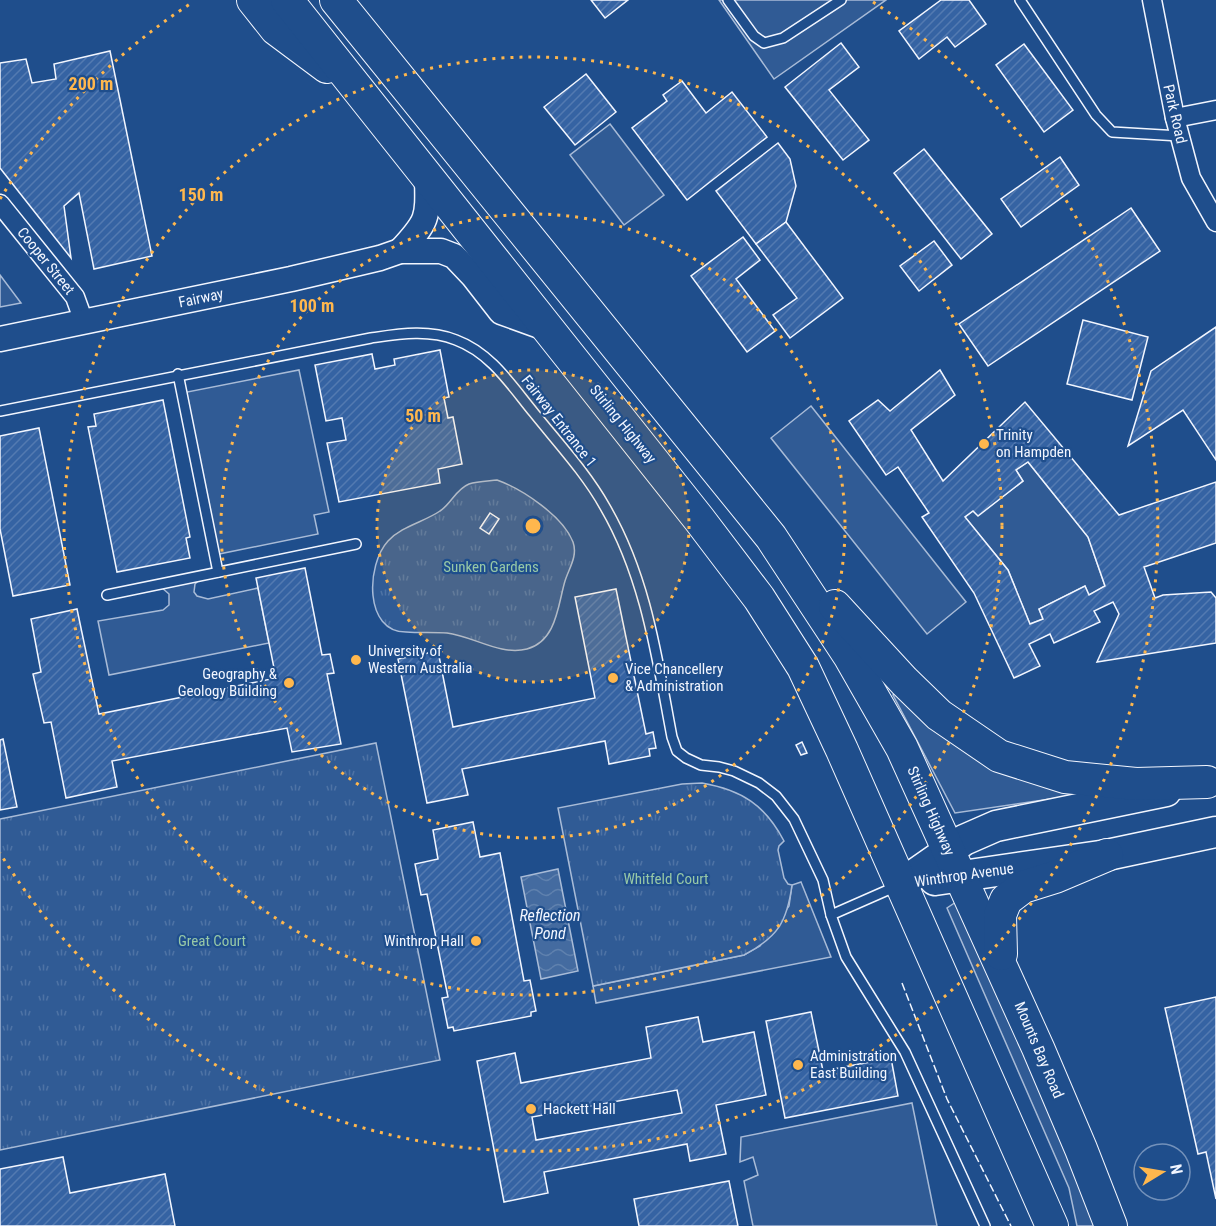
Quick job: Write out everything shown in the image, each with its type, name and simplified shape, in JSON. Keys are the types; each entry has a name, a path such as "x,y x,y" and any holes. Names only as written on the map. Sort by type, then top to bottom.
{"highway":[{"path":"253,0 276,29 359,90"},
{"name":"Stirling Highway","path":"287,0 699,519 759,598 803,667 901,884"},
{"name":"Stirling Highway","path":"336,0 771,537 878,704 902,748 955,864"},
{"path":"771,537 911,688 939,715 999,756 1065,777 1136,784 1211,781"},
{"path":"1003,968 999,939 1000,915 1006,900 1023,887 1055,877 1107,855"},
{"name":"Mounts Bay Road","path":"955,864 1003,968 1081,1149 1111,1226"},
{"path":"901,884 1052,1226"}],"main road":[{"name":"Winthrop Avenue","path":"955,864 964,840 996,826 1211,781"},
{"name":"Winthrop Avenue","path":"901,884 955,864 1107,855 1216,832"}],"street":[{"name":"Park Road","path":"1152,0 1177,127 1191,178 1216,222"},
{"path":"1177,127 1216,110"},
{"path":"400,251 420,230 424,220 427,208 426,177"},
{"name":"Cooper Street","path":"0,204 75,297 84,322"},
{"path":"400,251 441,251 454,256 501,312 548,329"},
{"name":"Fairway","path":"0,339 291,279 380,258 400,251"}],"lane":[{"path":"728,0 754,36 764,43 783,38 841,0"},
{"path":"1020,0 1096,115 1112,132 1177,127"},
{"name":"Fairway Entrance 1","path":"0,411 178,374 371,338 419,332 455,339 477,350 500,371 575,465 605,506 627,549 654,639 672,737 677,751 701,765 734,771 759,783 776,796 794,819 823,880 831,915 846,957 905,1052 985,1226"},
{"path":"178,374 218,572"},
{"path":"107,595 356,544"},
{"path":"831,915 901,884"}],"shaded area":[{"path":"719,0 886,0 774,79"},
{"path":"610,124 664,195 624,225 570,155"},
{"path":"0,275 21,303 0,307"},
{"path":"299,370 329,512 314,515 318,534 214,555 182,393"},
{"path":"811,406 966,602 927,634 771,438"},
{"path":"1028,462 1088,537 1105,586 1089,595 1085,586 1039,609 1043,619 1030,624 1008,570 965,517 973,511 978,515 1023,481 1016,470"},
{"path":"199,580 195,584 194,592 197,596 208,599 258,588 269,643 109,675 98,621 163,610 169,605 169,594 161,587"},
{"path":"897,688 938,728 1112,790 955,813 893,695"},
{"path":"801,882 831,957 596,1003 593,986 744,955 760,946 789,906 792,885"},
{"path":"956,902 995,984 1098,1226 1077,1226 1069,1188 947,908"},
{"path":"912,1103 937,1226 753,1226 744,1181 758,1175 753,1157 740,1162 741,1137"}],"green space":[{"name":"Sunken Gardens","path":"497,480 518,490 551,513 568,532 573,542 572,562 558,611 545,638 537,645 527,649 507,650 447,633 406,632 392,629 382,621 376,610 373,595 376,565 388,541 440,511 464,486 475,482"},
{"name":"Great Court","path":"376,743 440,1060 0,1150 0,819"},
{"name":"Whitfeld Court","path":"702,783 729,790 751,801 777,828 784,841 778,850 784,878 788,884 792,885 784,919 773,935 744,955 593,986 558,808 682,784"}],"water":[{"name":"Reflection Pond","path":"558,869 578,971 541,979 521,877"}],"building":[{"path":"591,0 628,0 605,18"},
{"path":"941,0 969,0 986,24 955,47 947,37 919,59 899,31"},
{"path":"841,43 859,67 829,90 869,140 843,160 785,87"},
{"path":"1024,44 1073,110 1044,132 996,65"},
{"path":"110,51 152,256 94,269 79,193 64,206 71,258 0,168 0,63 26,59 32,83 56,79 54,64"},
{"path":"586,74 616,112 575,145 544,107"},
{"path":"682,81 706,113 732,92 767,137 687,200 632,128 667,101 663,95"},
{"path":"778,143 790,159 796,186 786,222 756,244 716,191"},
{"path":"924,149 992,234 961,259 894,173"},
{"path":"1060,157 1079,185 1021,227 1001,199"},
{"path":"1131,208 1160,251 988,366 959,324"},
{"path":"786,222 843,298 790,338 773,315 797,298 756,244"},
{"path":"743,237 760,260 736,279 775,331 747,352 691,276"},
{"path":"934,241 952,265 919,291 900,266"},
{"path":"1083,320 1148,337 1132,400 1067,384"},
{"path":"1216,327 1216,460 1183,410 1128,446 1151,371"},
{"path":"440,350 449,397 444,398 448,418 453,417 462,464 438,469 440,483 339,502 327,443 346,440 342,418 326,421 315,365 372,354 375,369 395,365 394,359"},
{"path":"940,370 955,395 911,430 943,481 1025,402 1119,515 1216,482 1216,543 1144,567 1155,598 1163,595 1211,592 1216,598 1216,643 1097,662 1119,614 1113,602 1094,611 1100,622 1054,643 1050,634 1029,644 1040,666 1014,678 974,593 922,517 929,513 898,467 886,475 849,421 878,400 890,411","holes":["1028,462 1088,537 1105,586 1089,595 1085,586 1039,609 1043,619 1030,624 1008,570 965,517 973,511 978,516 1023,481 1016,470"]},
{"path":"163,400 190,537 186,538 190,558 117,572 88,427 96,426 94,414"},
{"path":"39,428 70,585 13,596 0,529 0,436"},
{"path":"490,513 499,519 489,534 480,528"},
{"name":"Geography & Geology Building","path":"305,568 322,655 330,654 334,673 327,674 341,744 292,752 287,728 112,761 117,787 66,798 51,722 44,723 33,674 41,672 31,619 77,609 99,714 276,678 256,578"},
{"name":"Vice Chancellery & Administration","path":"616,589 646,734 653,732 656,748 649,749 650,756 609,764 605,741 462,769 468,795 427,803 398,659 438,651 453,727 595,698 575,597"},
{"path":"3,739 17,807 0,810 0,740"},
{"path":"802,742 807,753 801,755 796,745"},
{"name":"Winthrop Hall","path":"473,822 480,857 500,853 524,981 530,980 536,1011 531,1012 531,1016 454,1031 453,1027 448,1028 442,998 448,997 427,894 421,895 415,864 438,859 433,830"},
{"path":"1216,997 1216,1199 1206,1152 1198,1154 1165,1008"},
{"name":"Administration East Building","path":"811,1012 823,1071 891,1058 898,1096 785,1118 766,1021"},
{"name":"Hackett Hall","path":"698,1017 703,1042 754,1032 766,1095 716,1105 726,1154 690,1161 687,1144 544,1172 548,1193 504,1202 477,1061 515,1053 521,1083 651,1058 646,1027","holes":["677,1090 682,1113 536,1140 532,1117"]},
{"path":"63,1157 70,1193 165,1174 175,1226 0,1226 0,1169"},
{"path":"729,1181 738,1226 639,1226 634,1199"}],"fence":[{"path":"902,983 947,1099 1011,1226"}],"place":[{"name":"Trinity on Hampden","path":"984,444"},
{"name":"University of Western Australia","path":"356,660"},
{"name":"Vice Chancellery & Administration","path":"613,678"},
{"name":"Geography & Geology Building","path":"289,683"},
{"name":"Winthrop Hall","path":"476,941"},
{"name":"Administration East Building","path":"798,1065"},
{"name":"Hackett Hall","path":"531,1109"}]}
